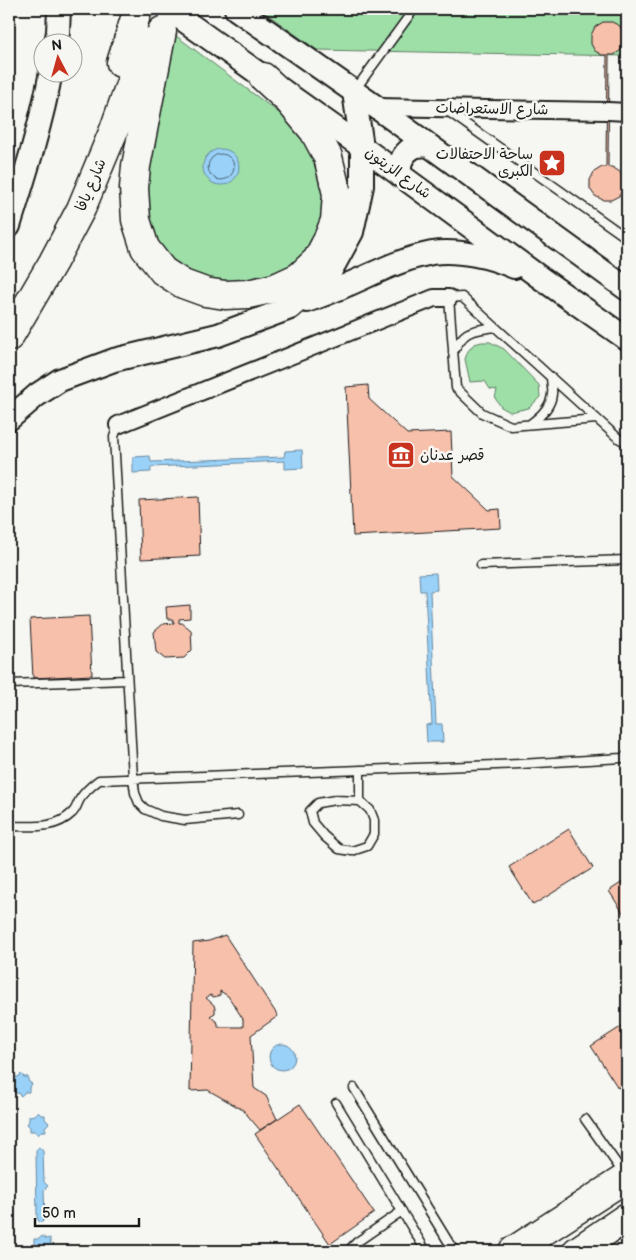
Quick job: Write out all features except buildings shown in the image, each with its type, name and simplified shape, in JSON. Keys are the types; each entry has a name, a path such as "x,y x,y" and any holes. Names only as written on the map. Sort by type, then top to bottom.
{"highway":[{"path":"158,17 136,166 134,188 136,220 145,248 163,271 183,284 205,292 225,295 248,294 274,288 299,277 316,260 327,241 335,221 337,194 328,157 314,130 263,77"},
{"name":"شارع يافا","path":"9,305 41,248 93,139 119,69 158,17"},
{"name":"شارع يافا","path":"9,337 53,262 81,209 158,17"},
{"path":"513,1251 627,1177"},
{"path":"577,1251 627,1218"}],"main road":[{"path":"57,32 59,9"},
{"path":"61,32 77,9"},
{"path":"236,9 376,107 627,289"},
{"name":"شارع الزيتون","path":"158,17 263,77 627,339"},
{"path":"9,226 45,104 48,82"},
{"path":"290,308 329,274 352,232 362,186 362,147 354,92"},
{"path":"401,176 400,162 408,152 418,146 428,145"},
{"path":"9,419 37,395 60,380 114,360 218,335 290,308 398,262 434,253 465,253 502,262 542,279"}],"street":[{"name":"شارع الاستعراضات","path":"376,107 627,112"},
{"path":"118,424 434,298 449,298"}],"lane":[{"path":"354,92 414,9"},
{"path":"445,108 627,238"},
{"path":"597,419 511,426 482,413 456,388 449,298 462,297 551,377 618,438 627,443"},
{"path":"453,352 464,336 474,331 495,327"},
{"path":"529,424 544,412 550,404 552,394 551,377"},
{"path":"118,424 114,437 135,793 139,803 145,809 162,816 185,820 238,815"},
{"path":"481,565 627,560"},
{"path":"9,684 127,680"},
{"path":"9,826 48,826 60,822 73,812 87,789 99,780 585,760 622,758 627,755"},
{"path":"360,770 360,801 370,810 374,820 374,834 367,846 352,851 339,849 312,823 310,811 318,803 335,800 360,801"},
{"path":"354,1088 454,1251"},
{"path":"336,1103 426,1251"},
{"path":"585,1119 627,1177"},
{"path":"350,1251 357,1242 402,1212"}],"green space":[{"path":"260,9 627,9 627,56 317,50"},
{"path":"175,35 283,116 304,138 322,174 325,211 314,245 285,272 250,285 193,278 165,257 145,217 142,196"},
{"path":"490,342 504,349 539,385 540,397 529,408 510,412 501,407 495,398 497,390 490,389 485,381 470,382 465,359 468,351 474,344"}],"water":[{"path":"221,149 233,155 239,167 233,179 221,185 209,179 203,167 209,155"},
{"path":"302,450 303,468 285,469 285,461 151,467 151,472 133,473 133,457 150,456 151,462 284,457 285,451"},
{"path":"436,573 437,590 430,591 436,724 442,724 443,742 427,742 426,725 432,724 425,591 420,591 419,574"},
{"path":"282,1044 291,1048 295,1057 291,1066 282,1070 273,1066 269,1057 273,1048"},
{"path":"21,1074 24,1077 28,1077 28,1081 32,1084 29,1092 25,1092 21,1096 18,1093 13,1093 13,1088 10,1085 13,1082 12,1077 18,1077"},
{"path":"38,1112 41,1115 45,1115 45,1119 49,1123 45,1127 46,1131 42,1131 38,1135 35,1131 30,1131 30,1127 27,1124 29,1116 35,1115"},
{"path":"39,1147 43,1151 44,1182 48,1186 44,1190 45,1219 41,1223 37,1219 36,1151"},
{"path":"42,1236 46,1239 50,1238 50,1243 54,1246 50,1251 35,1251 32,1247 34,1239 39,1239"}],"tunnel":[{"path":"151,23 155,9"}],"place":[{"name":"ساحة الاحتفالات الكبرى","path":"552,163"},
{"name":"قصر عدنان","path":"401,455"}]}
